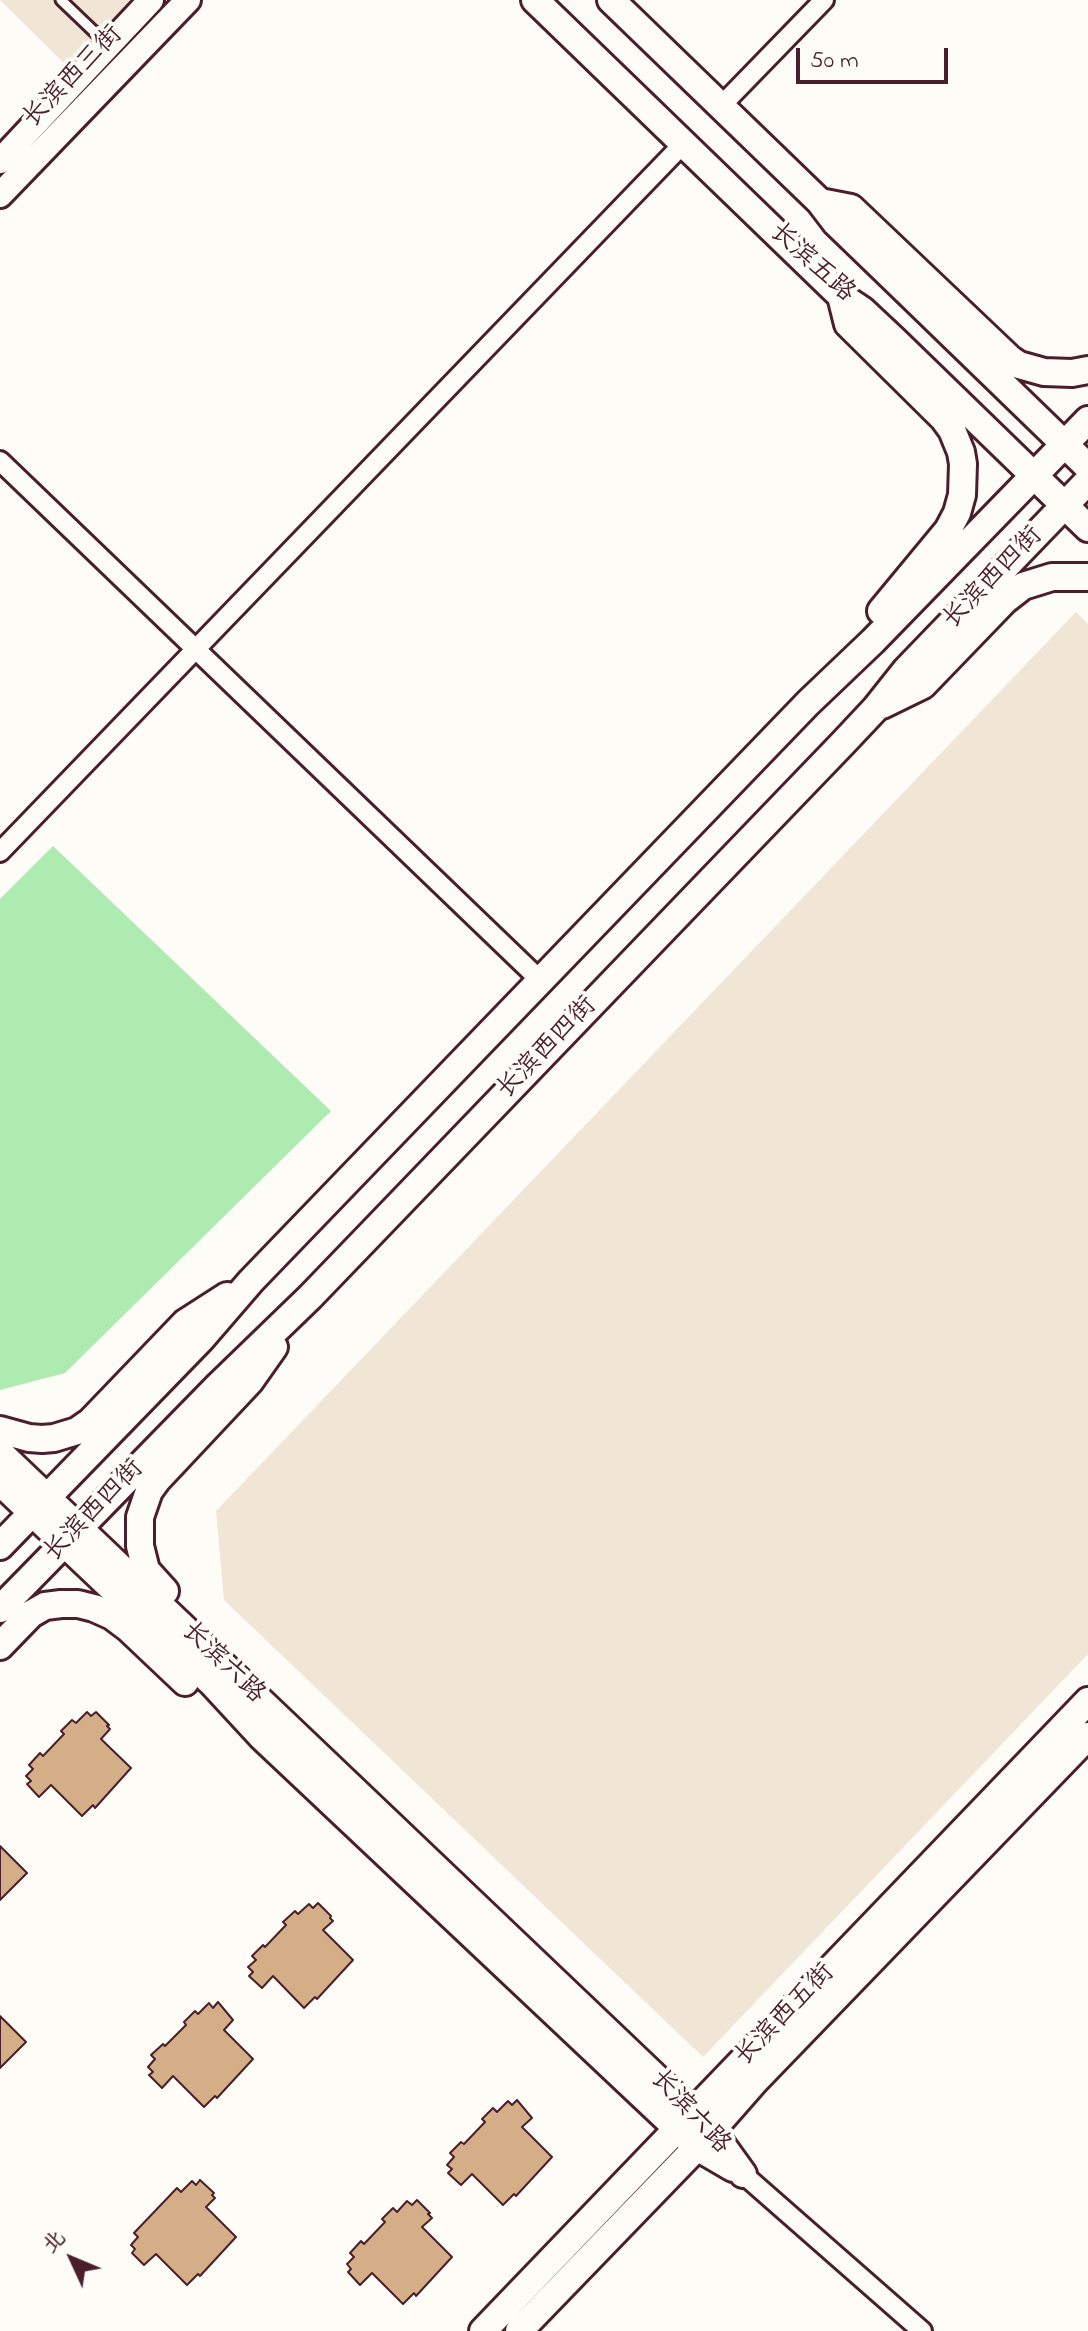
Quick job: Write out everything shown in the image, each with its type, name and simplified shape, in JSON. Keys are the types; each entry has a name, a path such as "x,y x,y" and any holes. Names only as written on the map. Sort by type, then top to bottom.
{"main road":[{"name":"长滨五路","path":"535,0 841,296 862,310 893,339 1088,528"},
{"name":"长滨五路","path":"611,0 1088,467"},
{"path":"820,202 851,208 1019,365 1044,372 1088,370"},
{"path":"808,703 948,530 957,513 964,479 961,452 952,430 848,324 841,296"},
{"name":"长滨西四街","path":"0,1546 808,703 873,641 1088,420"},
{"name":"长滨西四街","path":"0,1609 226,1377 310,1297 875,709 906,670 1088,481"},
{"path":"875,709 923,685 1005,600 1023,586 1052,577 1088,577"},
{"path":"0,1430 42,1439 77,1431 90,1422 185,1323 251,1281"},
{"path":"270,1728 234,1658 146,1570 139,1531 143,1504 157,1480 250,1381 310,1297"},
{"name":"长滨六路","path":"0,1453 39,1505 71,1535 79,1555 212,1683 270,1728 743,2174"},
{"name":"长滨六路","path":"0,1482 39,1505"},
{"path":"0,1646 31,1614 45,1606 70,1604 94,1608 128,1628 200,1696 270,1728"},
{"name":"长滨西五街","path":"519,2331 695,2130 1088,1701"},
{"name":"长滨西五街","path":"483,2331 695,2130 755,2081 1088,1736"}],"street":[{"name":"长滨西三街","path":"0,161 151,0"},
{"name":"长滨西三街","path":"0,195 188,0"},
{"path":"721,106 824,0"},
{"path":"0,852 683,144"},
{"path":"0,461 541,981"},
{"path":"743,2174 922,2331"}],"lane":[{"path":"61,0 109,46"}],"shaded area":[{"path":"0,0 143,0 76,75"},
{"path":"1076,612 1088,624 1088,1654 703,2057 224,1600 216,1511"}],"green space":[{"path":"53,846 331,1111 65,1373 0,1390 0,899"}],"building":[{"path":"87,1712 91,1716 96,1712 109,1725 110,1729 101,1739 131,1768 95,1808 93,1805 82,1816 51,1785 39,1797 27,1784 31,1781 26,1776 33,1769 29,1765 40,1753 43,1756 64,1734 61,1731 72,1720 76,1723"},
{"path":"0,1846 27,1873 0,1900"},
{"path":"318,1903 333,1921 323,1930 353,1960 317,1999 315,1997 304,2008 273,1976 262,1988 249,1976 253,1972 248,1967 256,1960 252,1956 263,1945 265,1947 295,1911 298,1914 309,1904 313,1908"},
{"path":"218,2002 233,2020 224,2030 253,2059 217,2098 215,2096 204,2107 173,2076 162,2088 149,2075 153,2072 148,2067 155,2059 151,2055 186,2025 184,2022 195,2011 198,2014 209,2003 213,2008"},
{"path":"0,2016 26,2042 0,2068"},
{"path":"517,2100 532,2118 522,2127 552,2157 516,2196 514,2194 503,2205 472,2174 461,2185 448,2173 452,2169 447,2165 454,2157 450,2153 461,2142 464,2144 485,2122 482,2119 493,2108 497,2112 508,2101 512,2105"},
{"path":"200,2180 214,2193 215,2198 206,2207 236,2237 200,2276 198,2274 187,2285 156,2254 144,2265 132,2253 135,2249 131,2245 138,2237 134,2233 177,2188 181,2192 192,2181 196,2185"},
{"path":"417,2200 432,2218 422,2227 452,2257 416,2296 414,2293 403,2304 372,2273 360,2285 348,2272 351,2269 347,2264 354,2257 350,2253 361,2241 364,2244 385,2222 382,2219 393,2208 397,2212 407,2201 412,2205"}]}
